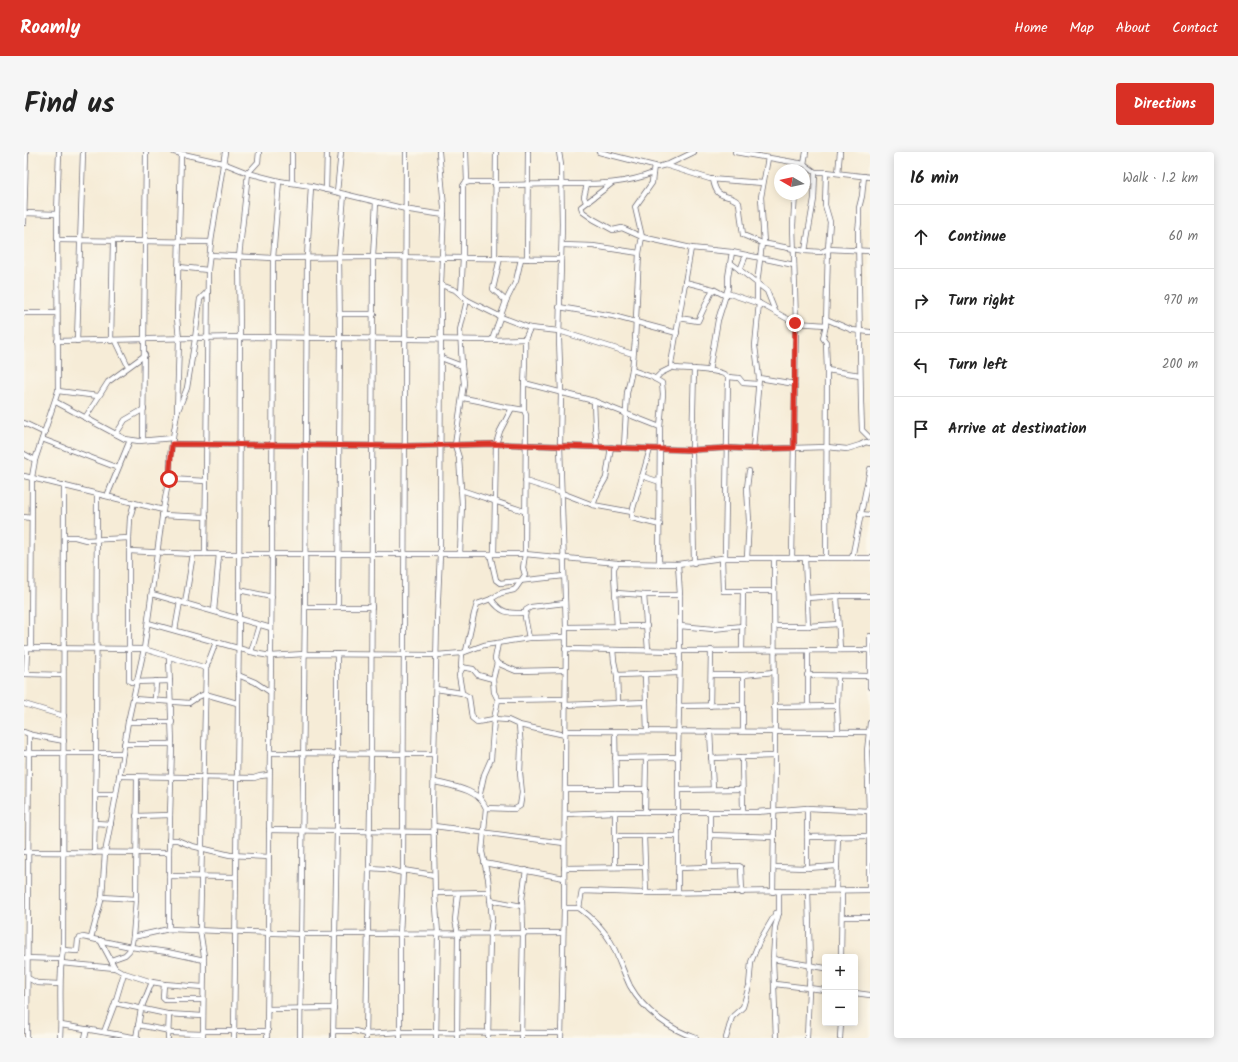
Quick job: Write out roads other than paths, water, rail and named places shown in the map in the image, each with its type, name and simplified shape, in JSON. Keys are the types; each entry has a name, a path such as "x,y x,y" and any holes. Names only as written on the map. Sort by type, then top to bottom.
{"street":[{"path":"24,223 26,152"},
{"path":"59,152 57,214 58,392 56,402 42,439 32,477 25,674 63,675"},
{"path":"78,341 83,152"},
{"path":"143,440 146,152"},
{"path":"174,152 223,163 248,173 279,181 311,186 376,202 444,216"},
{"path":"206,554 208,270 225,152"},
{"path":"234,1038 236,778 239,648 239,257 248,173 258,162 259,152"},
{"path":"292,152 292,183"},
{"path":"326,190 327,152"},
{"path":"337,192 341,152"},
{"path":"400,1038 400,935 403,871 403,655 407,208 406,152"},
{"path":"436,1035 438,934 434,875 434,754 440,554 441,285 444,216 439,152"},
{"path":"461,294 463,258 463,188 464,184 467,182 466,152"},
{"path":"496,152 495,183 497,258 492,288 506,301"},
{"path":"527,259 529,184 528,152"},
{"path":"333,1031 355,1031 366,1036 400,1032 436,1035 488,1036 521,1032 561,1036 564,908 564,699 566,627 560,446 562,393 559,307 562,245 559,152"},
{"path":"599,152 617,154 654,166 665,165 694,152"},
{"path":"735,152 802,163 815,172 870,177"},
{"path":"753,449 759,378 755,346 758,284 763,244 762,197 763,183 773,152"},
{"path":"802,163 806,152"},
{"path":"838,173 840,152"},
{"path":"91,938 102,897 105,853 128,722 144,649 169,479 172,444 177,413 179,339 177,318 181,154"},
{"path":"665,165 713,179 763,183"},
{"path":"624,447 625,413 627,393 632,370 639,254 642,238 635,207 652,183 654,166"},
{"path":"805,251 814,199 815,172"},
{"path":"826,172 824,201 830,222 826,325 823,338 826,342 827,370 826,558"},
{"path":"467,182 611,184 633,180 653,173"},
{"path":"864,176 859,208 858,231 860,375 862,430 870,438"},
{"path":"713,179 715,190 719,194 739,203 742,235 763,244 805,251 821,252 828,249 870,251"},
{"path":"268,1038 273,258 279,181"},
{"path":"586,202 584,197 587,184"},
{"path":"611,184 581,207 583,212 613,230 622,228 642,238 691,248 732,252 761,257 794,265"},
{"path":"300,1038 304,831 307,258 311,186"},
{"path":"338,607 340,338 339,257 344,194"},
{"path":"792,558 796,323 793,214 794,200"},
{"path":"366,1036 371,754 374,314 373,257 376,202"},
{"path":"24,213 57,214"},
{"path":"57,240 179,240 211,242"},
{"path":"113,240 113,341 128,366"},
{"path":"562,245 593,246 639,254"},
{"path":"672,367 671,364 691,248"},
{"path":"709,371 718,320 726,295 732,252"},
{"path":"210,255 273,258 373,257 561,259"},
{"path":"740,270 746,255"},
{"path":"492,340 506,301 516,281 521,259"},
{"path":"731,263 767,291 775,311"},
{"path":"179,267 208,270"},
{"path":"685,282 758,303 796,323 826,325"},
{"path":"441,285 455,290 467,300 501,317 530,328 559,331 633,354"},
{"path":"679,318 698,321 713,289"},
{"path":"177,413 186,394 200,299 208,291"},
{"path":"460,554 462,518 461,490 459,458 455,445 464,383 460,330 467,300"},
{"path":"559,307 613,316 677,333"},
{"path":"24,313 57,313"},
{"path":"339,314 374,314"},
{"path":"826,319 845,327 870,332"},
{"path":"463,667 460,666 477,605 501,593 514,590 525,575 523,568 525,554 524,511 526,445 524,383 526,361 525,339 530,328"},
{"path":"57,341 113,341 240,337 492,340 525,339"},
{"path":"85,418 108,382 145,355"},
{"path":"441,358 462,366"},
{"path":"656,379 661,373 672,367 725,374 728,377 739,378 743,383 758,384"},
{"path":"632,370 656,379 662,383 663,394 660,427 659,564"},
{"path":"694,370 692,450 694,563"},
{"path":"827,370 860,375"},
{"path":"728,377 723,591 774,592"},
{"path":"759,378 795,384"},
{"path":"524,383 594,401 660,427"},
{"path":"58,392 98,396"},
{"path":"462,398 524,410"},
{"path":"594,401 594,425 597,447"},
{"path":"56,402 130,440 173,438"},
{"path":"512,408 500,431 496,444 492,554 498,582 502,584 564,576"},
{"path":"116,434 123,422 144,409"},
{"path":"24,423 45,433"},
{"path":"42,439 118,468"},
{"path":"107,496 130,440"},
{"path":"172,444 339,446 496,444 692,450 727,448 753,449 827,447 847,449 866,442 870,443"},
{"path":"593,506 598,492 606,478 611,447"},
{"path":"650,449 632,512 632,518 660,525"},
{"path":"24,454 36,460"},
{"path":"852,558 860,514 868,491 870,469"},
{"path":"747,558 749,521 747,488 749,470"},
{"path":"24,476 134,503 163,513 206,517"},
{"path":"642,476 660,482"},
{"path":"169,479 206,481"},
{"path":"525,481 562,493 593,506 632,512"},
{"path":"60,1038 60,984 63,950 62,852 64,753 64,485"},
{"path":"461,490 524,511"},
{"path":"94,853 96,795 97,494"},
{"path":"134,503 130,518 129,538 129,680 131,682 170,681"},
{"path":"860,514 870,515"},
{"path":"24,517 31,518"},
{"path":"64,537 97,540 129,538"},
{"path":"129,551 193,554 525,554 617,563 659,564 694,563 723,558 870,558"},
{"path":"175,630 193,554"},
{"path":"214,611 218,554"},
{"path":"773,892 775,756 774,558"},
{"path":"805,558 808,626"},
{"path":"617,563 614,568 617,626"},
{"path":"678,564 680,595 678,892"},
{"path":"239,590 272,597"},
{"path":"742,650 743,591"},
{"path":"616,593 680,595"},
{"path":"152,594 271,628"},
{"path":"644,595 648,650"},
{"path":"837,596 840,650"},
{"path":"807,598 870,596"},
{"path":"491,599 496,606 505,612 525,613"},
{"path":"529,638 525,613 526,610 531,607 565,603"},
{"path":"305,607 372,607"},
{"path":"148,623 251,652 271,656 304,654 436,655 464,652 498,642 529,638 566,637"},
{"path":"251,652 259,624"},
{"path":"775,626 838,624"},
{"path":"566,627 646,626"},
{"path":"680,626 713,629 743,626"},
{"path":"870,636 870,687"},
{"path":"203,1034 204,960 200,930 205,694 206,668 216,642"},
{"path":"479,798 484,775 490,759 494,719 498,700 494,692 493,679 497,663 498,642"},
{"path":"27,648 144,649 206,668"},
{"path":"566,649 680,651 870,650"},
{"path":"613,650 617,675 618,703"},
{"path":"710,650 710,706"},
{"path":"808,650 808,706"},
{"path":"333,1038 337,830 337,654"},
{"path":"169,657 172,722 169,840 169,928"},
{"path":"497,663 516,672 565,670"},
{"path":"463,667 473,668 478,675 493,679"},
{"path":"462,693 459,675 463,667"},
{"path":"711,675 774,672"},
{"path":"617,675 679,673"},
{"path":"645,674 647,731"},
{"path":"743,674 743,731"},
{"path":"238,675 255,682 270,692"},
{"path":"807,675 869,676"},
{"path":"838,675 838,731"},
{"path":"156,681 156,700"},
{"path":"436,689 462,693 469,698 472,718 475,722 494,719 508,720 519,725 565,733 647,731 870,732"},
{"path":"133,699 189,703 198,696 205,694 237,703"},
{"path":"498,700 564,699"},
{"path":"565,705 646,702"},
{"path":"24,704 64,716"},
{"path":"679,706 742,705"},
{"path":"774,707 837,706"},
{"path":"128,722 172,722"},
{"path":"579,908 582,891 646,894 678,892 869,890 870,811 867,751 870,723"},
{"path":"486,808 515,809 520,806 522,792 519,725"},
{"path":"710,731 712,788"},
{"path":"615,732 616,788"},
{"path":"27,1038 26,733 64,741"},
{"path":"124,744 172,744"},
{"path":"26,753 123,753"},
{"path":"270,753 434,754"},
{"path":"711,758 775,756"},
{"path":"616,758 678,757"},
{"path":"742,757 743,812"},
{"path":"645,812 646,758"},
{"path":"119,776 254,778 269,776"},
{"path":"111,960 125,955 131,947 133,937 136,899 137,777"},
{"path":"435,782 472,793 479,798 486,808 482,852 488,878 492,920 490,934 488,1036"},
{"path":"678,790 742,788"},
{"path":"565,789 646,789"},
{"path":"96,795 116,795"},
{"path":"565,814 615,812 710,813 774,811 807,808 870,811"},
{"path":"807,808 807,868"},
{"path":"615,812 615,867"},
{"path":"710,813 710,866"},
{"path":"136,816 170,815"},
{"path":"95,823 111,824"},
{"path":"434,826 564,843"},
{"path":"269,830 434,832"},
{"path":"710,835 774,837"},
{"path":"615,836 678,836"},
{"path":"644,836 646,894"},
{"path":"838,836 837,866 842,917 841,954"},
{"path":"807,837 869,836"},
{"path":"169,840 177,840 192,846 236,856 269,857"},
{"path":"26,852 169,853"},
{"path":"484,863 564,878"},
{"path":"678,868 710,866 741,867 742,892"},
{"path":"774,867 807,868 837,866"},
{"path":"564,868 644,867"},
{"path":"368,868 434,875"},
{"path":"521,1038 523,933 522,906 526,870"},
{"path":"169,876 236,877"},
{"path":"807,1038 810,966 808,890"},
{"path":"435,893 489,892"},
{"path":"776,1038 773,959 775,927 779,913 779,892"},
{"path":"457,1035 458,934 455,920 458,893"},
{"path":"102,897 136,899"},
{"path":"490,900 522,906"},
{"path":"564,908 579,908 585,912 601,929 612,945 631,986 642,1003 669,1027 696,1038"},
{"path":"726,1038 732,1017 743,1007 749,986 751,962 758,942 776,913 779,913"},
{"path":"842,917 870,917"},
{"path":"133,937 169,928 335,935 563,933"},
{"path":"63,950 77,951 78,940 80,938 91,938 204,960"},
{"path":"100,940 115,968"},
{"path":"26,958 115,968 124,973 152,982 203,987"},
{"path":"773,959 822,968"},
{"path":"104,1032 124,973"},
{"path":"28,978 37,983 60,984"},
{"path":"61,1025 104,1032 112,1036 137,1038 141,1008 152,982"},
{"path":"164,984 163,998 165,1000 203,1000"},
{"path":"774,984 822,990"},
{"path":"858,993 870,995"},
{"path":"115,1003 169,1014 203,1016"},
{"path":"268,1009 334,1008"},
{"path":"168,1038 169,1014"},
{"path":"138,1025 169,1032 203,1034 234,1031 268,1032"},
{"path":"840,1038 841,1026"},
{"path":"85,1038 87,1029"}]}
